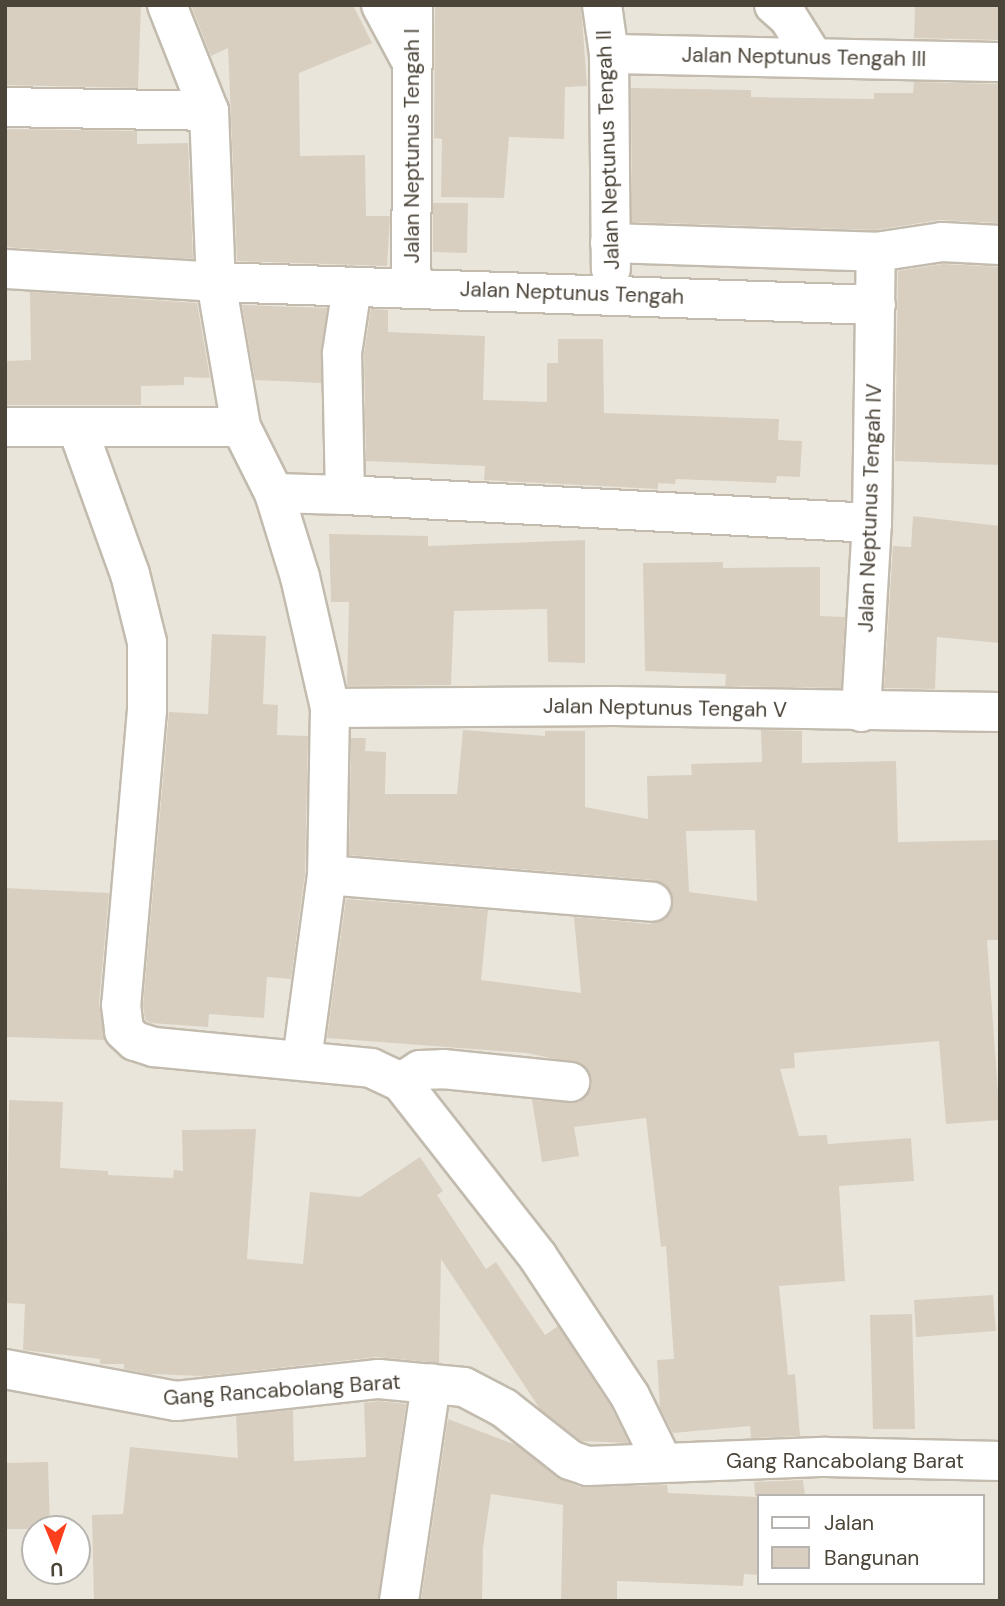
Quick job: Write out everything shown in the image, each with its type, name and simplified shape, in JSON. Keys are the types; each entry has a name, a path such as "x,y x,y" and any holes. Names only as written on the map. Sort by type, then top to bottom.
{"street":[{"path":"167,5 209,111 216,282 241,427 274,493 300,577 330,708 327,875 302,1059"},
{"path":"381,5 410,58"},
{"name":"Jalan Neptunus Tengah I","path":"411,286 410,58 413,5"},
{"name":"Jalan Neptunus Tengah II","path":"602,5 608,54 611,295"},
{"path":"774,5 788,17 813,57"},
{"name":"Jalan Neptunus Tengah III","path":"608,54 1000,62"},
{"path":"5,107 209,111"},
{"path":"610,243 876,252 942,242 1000,245"},
{"path":"876,252 876,305"},
{"name":"Jalan Neptunus Tengah","path":"5,269 216,282 352,287 411,286 876,305"},
{"path":"345,495 342,353 352,287"},
{"name":"Jalan Neptunus Tengah IV","path":"861,712 872,523 876,305"},
{"path":"5,427 241,427"},
{"path":"77,427 130,574 147,642 147,710 121,1005 124,1031 135,1041 154,1047 302,1059 371,1068 401,1082 538,1257 630,1396 663,1461"},
{"path":"274,493 872,523"},
{"name":"Jalan Neptunus Tengah V","path":"330,708 614,706 861,712 1000,712"},
{"path":"327,875 653,902"},
{"path":"401,1082 420,1070 443,1069 570,1082"},
{"name":"Gang Rancabolang Barat","path":"5,1369 176,1401 379,1379 464,1387 504,1408 570,1460 587,1466 663,1461 826,1457 1000,1461"},
{"path":"399,1601 431,1383"}],"shaded area":[{"path":"5,5 1000,5 1000,1601 5,1601"}],"building":[{"path":"5,5 141,5 138,88 5,85"},
{"path":"191,5 353,5 372,43 299,73 300,156 365,155 366,216 390,216 387,266 237,261 228,48 211,56"},
{"path":"435,5 581,5 587,86 565,87 564,139 509,137 504,198 441,197 442,139 434,138"},
{"path":"915,5 1000,5 1000,40 914,38"},
{"path":"914,82 1000,84 1000,223 939,220 875,230 632,222 631,88 751,90 751,97 874,99 874,93 913,93"},
{"path":"5,129 137,131 137,144 188,143 193,259 5,247"},
{"path":"433,203 468,203 467,253 433,252"},
{"path":"943,264 1000,267 1000,465 895,461 898,271"},
{"path":"30,292 197,303 210,378 184,377 184,385 141,386 141,405 5,405 5,361 31,360"},
{"path":"242,305 327,308 321,383 255,380"},
{"path":"371,309 388,310 388,332 485,336 483,400 547,402 547,363 558,363 558,339 603,339 604,413 779,419 778,440 802,441 800,477 777,476 776,483 676,479 675,484 658,483 658,489 484,480 485,466 366,461 364,354"},
{"path":"913,516 1000,526 1000,643 937,637 935,689 884,688 893,546 911,547"},
{"path":"329,534 428,536 428,546 585,540 585,663 548,662 547,609 454,611 451,685 347,686 349,602 331,602"},
{"path":"723,562 723,568 820,567 820,616 845,617 841,688 725,686 726,674 645,671 643,563"},
{"path":"212,634 266,636 263,704 278,705 277,735 308,736 305,873 291,979 267,977 264,1018 209,1014 208,1027 151,1023 145,1020 143,1005 169,712 208,714"},
{"path":"463,730 545,736 545,731 585,731 585,807 648,819 647,776 692,775 691,764 762,762 761,730 802,731 802,763 896,761 898,842 1000,840 1000,940 987,940 1000,1120 946,1124 939,1041 794,1053 795,1068 780,1069 799,1136 827,1135 828,1144 911,1138 914,1181 839,1186 845,1281 779,1286 788,1375 795,1374 800,1436 751,1438 750,1426 673,1433 660,1408 657,1360 674,1359 666,1246 661,1247 646,1118 574,1127 579,1156 542,1162 532,1100 580,1102 592,1084 583,1065 527,1053 327,1038 346,899 488,910 481,980 581,993 574,917 650,924 670,914 671,892 654,880 349,855 351,738 366,738 365,751 386,752 385,794 457,794","holes":["755,830 757,901 689,892 686,831"]},
{"path":"5,888 109,893 99,1003 105,1040 5,1037"},
{"path":"9,1100 63,1102 60,1168 108,1171 108,1175 173,1178 174,1170 183,1171 182,1130 256,1129 247,1259 303,1264 310,1192 360,1197 420,1157 443,1191 437,1195 486,1269 496,1262 545,1335 558,1326 611,1407 629,1443 581,1441 540,1409 441,1259 439,1363 377,1357 204,1376 150,1374 124,1369 124,1364 100,1364 100,1359 23,1350 25,1304 6,1303"},
{"path":"993,1295 996,1331 916,1337 914,1300"},
{"path":"912,1314 915,1429 873,1429 870,1315"},
{"path":"379,1401 406,1404 378,1601 94,1601 92,1515 123,1514 130,1447 238,1458 236,1416 293,1410 294,1461 366,1457 364,1403"},
{"path":"448,1419 516,1445 557,1477 580,1487 667,1485 668,1493 757,1497 757,1575 744,1574 743,1586 617,1581 617,1601 561,1601 563,1505 491,1494 483,1548 482,1601 421,1601"},
{"path":"48,1462 50,1515 21,1515 21,1529 5,1529 5,1463"},
{"path":"803,1480 805,1494 755,1496 754,1482"}]}
